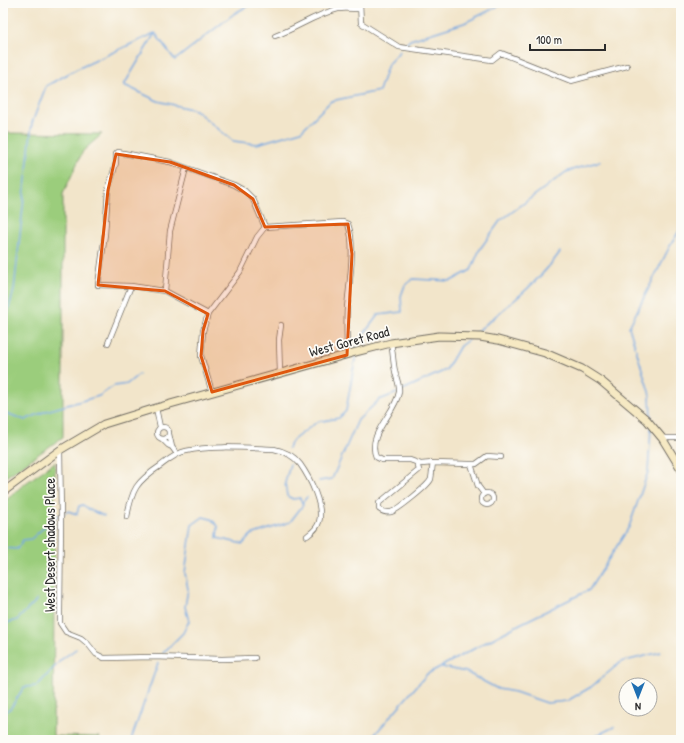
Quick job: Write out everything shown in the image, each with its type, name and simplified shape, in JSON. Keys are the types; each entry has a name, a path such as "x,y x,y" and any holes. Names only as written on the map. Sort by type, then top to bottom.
{"street":[{"path":"360,3 361,23 399,47 492,60 501,53 571,81 627,66"},
{"path":"275,36 323,14 340,9 360,9"},
{"path":"208,314 165,292 131,286 98,285 105,234 108,190 118,152 170,162 234,185 245,191 253,199 265,227"},
{"path":"165,292 170,231 186,168"},
{"path":"212,392 201,356 203,331 208,314 240,272 257,237 265,227 344,222 348,224 350,229 352,254 347,310 347,355"},
{"path":"108,343 131,286"},
{"path":"280,373 279,340 281,324"},
{"name":"West Goret Road","path":"3,492 60,450 104,424 212,392 391,343 429,337 480,337 524,346 545,353 582,369 601,381 647,420 662,438 681,469"},
{"path":"391,343 399,391 395,403 374,442 373,451 376,457 382,460 410,460 421,464 476,464 488,456 501,457"},
{"path":"156,408 160,427 157,435 172,447 177,454"},
{"path":"160,427 164,426 167,428 172,447"},
{"path":"162,439 167,438 169,433"},
{"path":"662,438 681,438"},
{"path":"127,517 132,494 140,480 177,454 201,448 274,449 283,451 300,464 319,503 319,523 307,536"},
{"name":"West Desert shadows Place","path":"60,450 60,624 66,632 80,638 88,644 96,654 104,658 255,658"},
{"path":"417,463 418,470 379,503 379,509 384,512 392,512 411,499 427,485 431,479 433,463"},
{"path":"471,464 478,486 484,494"}],"highlighted area":[{"path":"116,154 170,162 234,185 253,199 265,227 348,224 352,254 347,355 212,392 201,356 203,331 208,314 165,291 98,285 108,190"}],"green space":[{"path":"6,133 102,134 83,151 63,194 63,437 3,479 3,151"},
{"path":"55,462 53,736 100,737 99,740 3,740 3,503 23,485"}],"waterway":[{"path":"155,33 175,60 235,13 253,3"},
{"path":"406,44 410,40 464,23 505,3"},
{"path":"3,329 14,290 32,123 46,86 77,69 155,33 124,85 158,101 195,110 233,141 257,144 301,131 331,101 379,91 388,64 400,51"},
{"path":"357,349 358,342 378,315 402,312 401,296 405,285 413,279 451,281 471,270 480,249 500,221 566,172 600,161"},
{"path":"651,422 650,395 629,327 670,246 681,228"},
{"path":"473,335 531,286 560,252"},
{"path":"400,391 446,370 460,346 468,340"},
{"path":"288,448 293,440 317,422 339,418 346,411 356,354"},
{"path":"3,416 6,413 25,420 46,411 99,396 114,386 127,384 139,374"},
{"path":"319,481 332,479 358,420 379,400 397,393"},
{"path":"370,740 427,674 520,624 589,590 629,527 648,472 651,428"},
{"path":"163,653 183,633 189,621 185,607 188,589 185,573 192,525 203,517 211,519 218,526 217,538 243,544 251,535 290,522 303,505 300,498 293,499 287,496 285,483 290,464"},
{"path":"302,503 307,497"},
{"path":"65,513 68,511 77,514 79,506 83,505 104,516"},
{"path":"3,548 17,549 23,540 31,539 58,515"},
{"path":"3,624 17,620 37,600"},
{"path":"3,714 10,709 24,687 37,686 62,659 76,649"},
{"path":"442,667 466,672 498,689 515,692 547,703 567,701 591,687 621,662 661,652"},
{"path":"131,740 158,663"},
{"path":"587,740 614,727"}]}
